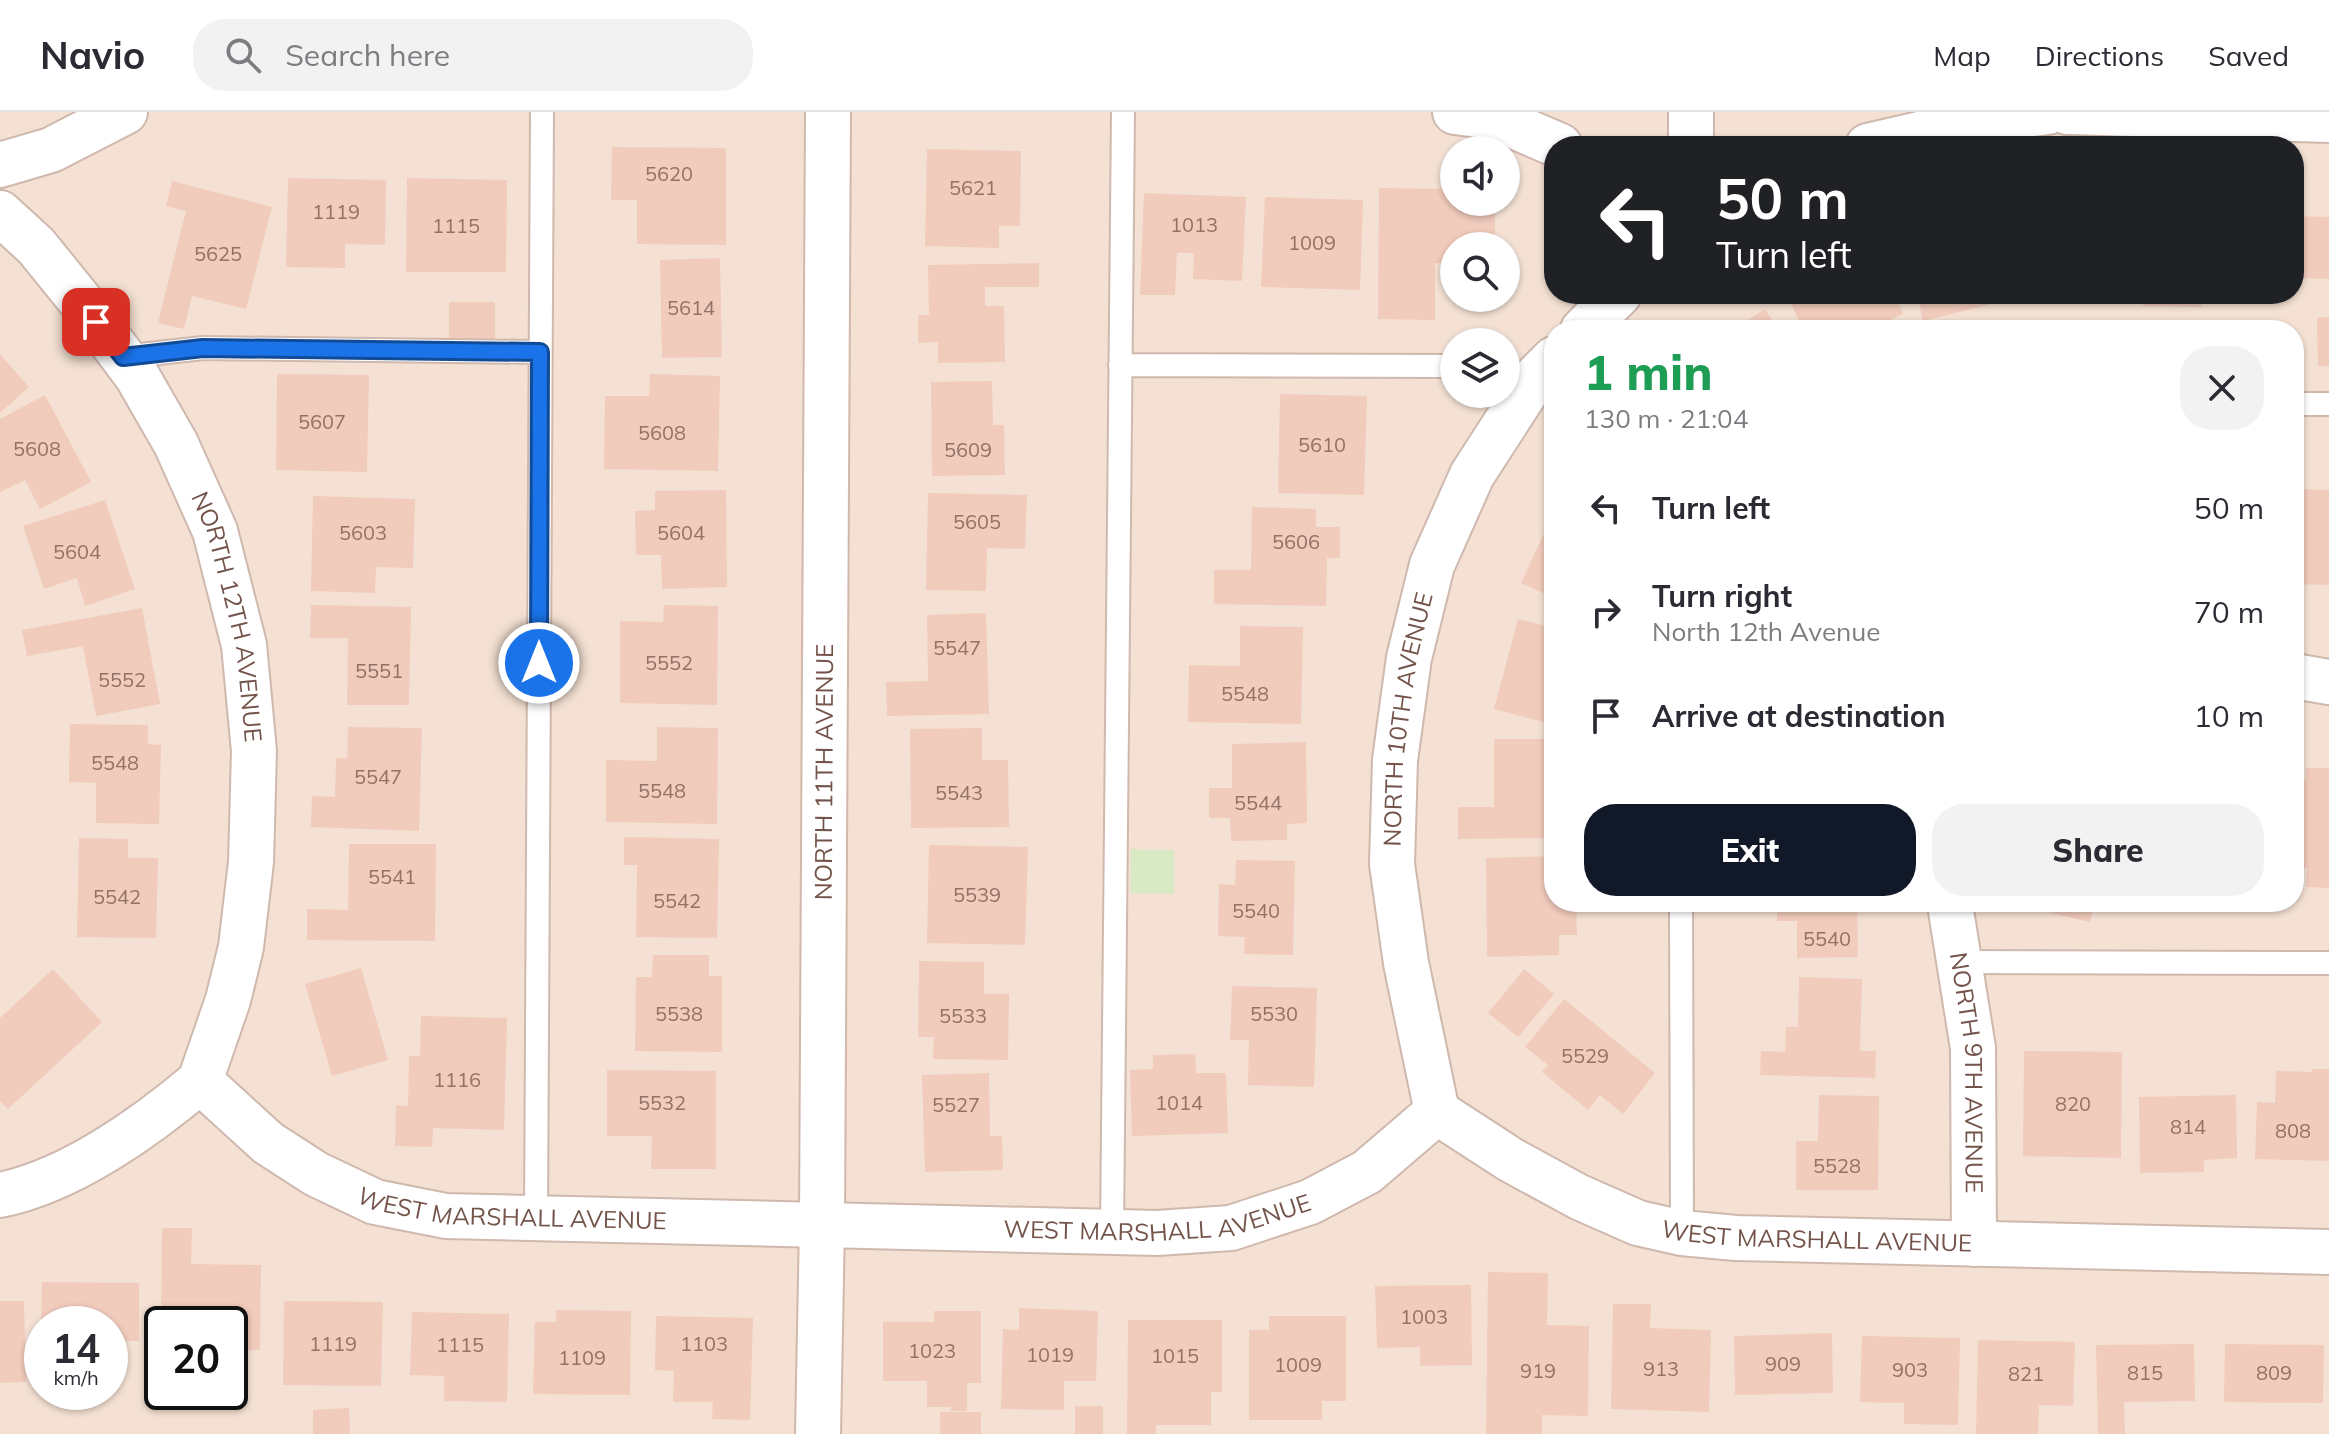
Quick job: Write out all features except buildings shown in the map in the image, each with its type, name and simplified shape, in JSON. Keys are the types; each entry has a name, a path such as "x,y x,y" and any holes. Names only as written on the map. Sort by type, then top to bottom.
{"street":[{"path":"0,165 51,150 125,112"},
{"name":"NORTH 11TH AVENUE","path":"818,1434 822,1224 828,112"},
{"path":"1455,112 1493,117 1544,139"},
{"path":"1691,112 1691,136"},
{"path":"1902,136 1967,117 2048,112"},
{"path":"2067,112 2249,115 2329,120"},
{"name":"NORTH 12TH AVENUE","path":"0,213 36,246 123,357 176,444 215,531 244,645 254,751 251,862 241,947 226,1011 200,1081"},
{"path":"1593,320 1609,304"},
{"name":"NORTH 10TH AVENUE","path":"1520,386 1534,379 1544,369"},
{"name":"NORTH 10TH AVENUE","path":"1437,1112 1406,963 1392,864 1395,760 1409,658 1432,565 1505,408"},
{"path":"2304,678 2329,682"},
{"name":"NORTH 9TH AVENUE","path":"1952,912 1973,1048 1974,1244"},
{"path":"0,1195 25,1190 101,1153 160,1115 200,1081"},
{"name":"WEST MARSHALL AVENUE","path":"200,1081 268,1143 316,1174 375,1202 446,1216 1157,1233 1231,1228 1310,1202 1367,1172 1437,1112 1511,1160 1579,1197 1638,1223 1682,1233 1736,1238 2329,1252"}],"lane":[{"path":"536,1218 542,112"},
{"path":"1112,1232 1123,112"},
{"path":"123,357 203,348 540,352"},
{"path":"1120,365 1440,366"},
{"path":"2304,404 2329,404"},
{"path":"1681,912 1682,1233"},
{"path":"1959,962 2329,963"}],"shaded area":[{"path":"0,112 2329,112 2329,1434 0,1434"}],"green space":[{"path":"1131,849 1174,850 1174,894 1130,893"}],"route":[{"path":"96,322 123,357 203,348 540,352 539,663"}]}
